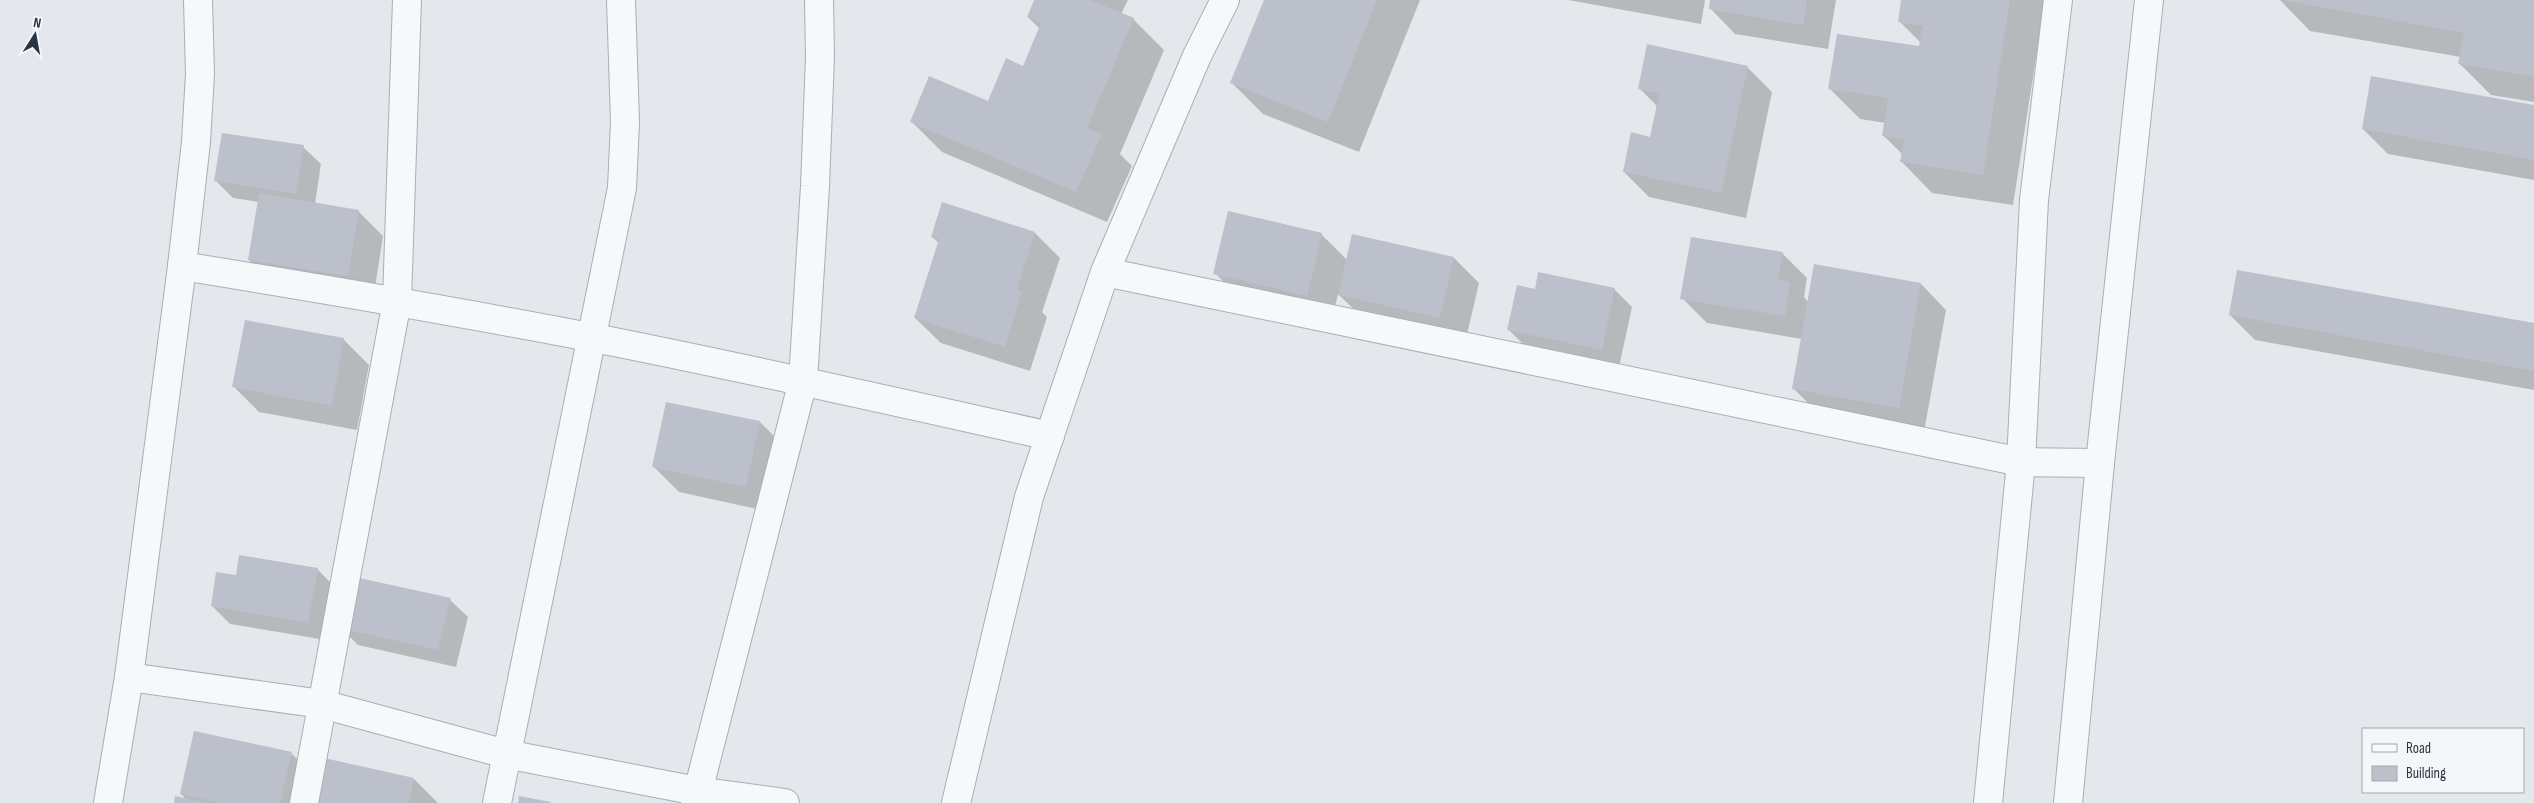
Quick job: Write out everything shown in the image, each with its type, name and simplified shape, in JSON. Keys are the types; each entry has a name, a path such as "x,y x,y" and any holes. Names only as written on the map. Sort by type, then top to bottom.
{"street":[{"path":"108,803 129,677 182,266 196,142 200,74 198,0"},
{"path":"304,803 397,301 407,0"},
{"path":"497,803 590,337 622,188 625,122 621,0"},
{"path":"696,797 803,381 815,186 819,0"},
{"path":"956,803 1029,497 1104,272 1197,56 1225,0"},
{"path":"1988,803 2021,462 2034,200 2058,0"},
{"path":"2068,803 2100,463 2149,0"},
{"path":"182,266 397,301 590,337 803,381 1050,436"},
{"path":"1104,272 2021,462 2100,463"},
{"path":"129,677 322,704 506,754 696,797 785,803"}],"building":[{"path":"1034,0 1090,0 1134,18 1087,128 1102,134 1076,192 910,122 929,76 988,101 1006,58 1023,66 1041,23 1027,17"},
{"path":"1264,0 1377,0 1328,122 1230,83"},
{"path":"1710,0 1807,0 1803,25 1709,9"},
{"path":"1901,0 2010,0 1983,175 1900,162 1904,140 1882,136 1888,98 1828,89 1837,34 1919,46 1923,26 1898,22"},
{"path":"2282,0 2534,0 2534,77 2458,64 2464,33"},
{"path":"1647,44 1748,66 1721,193 1623,172 1631,132 1650,137 1659,94 1638,89"},
{"path":"2371,76 2534,105 2534,160 2362,129"},
{"path":"222,133 304,145 296,194 214,181"},
{"path":"259,193 359,210 348,276 248,260"},
{"path":"942,202 1035,232 1017,289 1022,291 1005,347 914,318 939,239 931,237"},
{"path":"1228,211 1322,233 1307,296 1213,274"},
{"path":"1352,234 1454,257 1440,318 1338,295"},
{"path":"1691,237 1783,252 1778,280 1790,282 1785,316 1680,299"},
{"path":"1814,264 1921,283 1899,408 1792,389"},
{"path":"2237,270 2534,323 2534,371 2229,315"},
{"path":"1538,272 1615,288 1602,350 1507,330 1517,285 1535,289"},
{"path":"245,320 344,338 332,406 232,387"},
{"path":"666,402 760,421 746,487 652,467"},
{"path":"239,555 318,568 308,623 211,606 216,572 236,575"},
{"path":"350,576 451,598 438,650 339,628"},
{"path":"194,731 292,752 280,803 220,803 180,794"},
{"path":"324,758 414,778 409,803 315,803"},
{"path":"175,796 204,802 204,803 174,803"},
{"path":"519,796 551,802 551,803 518,803"}]}
